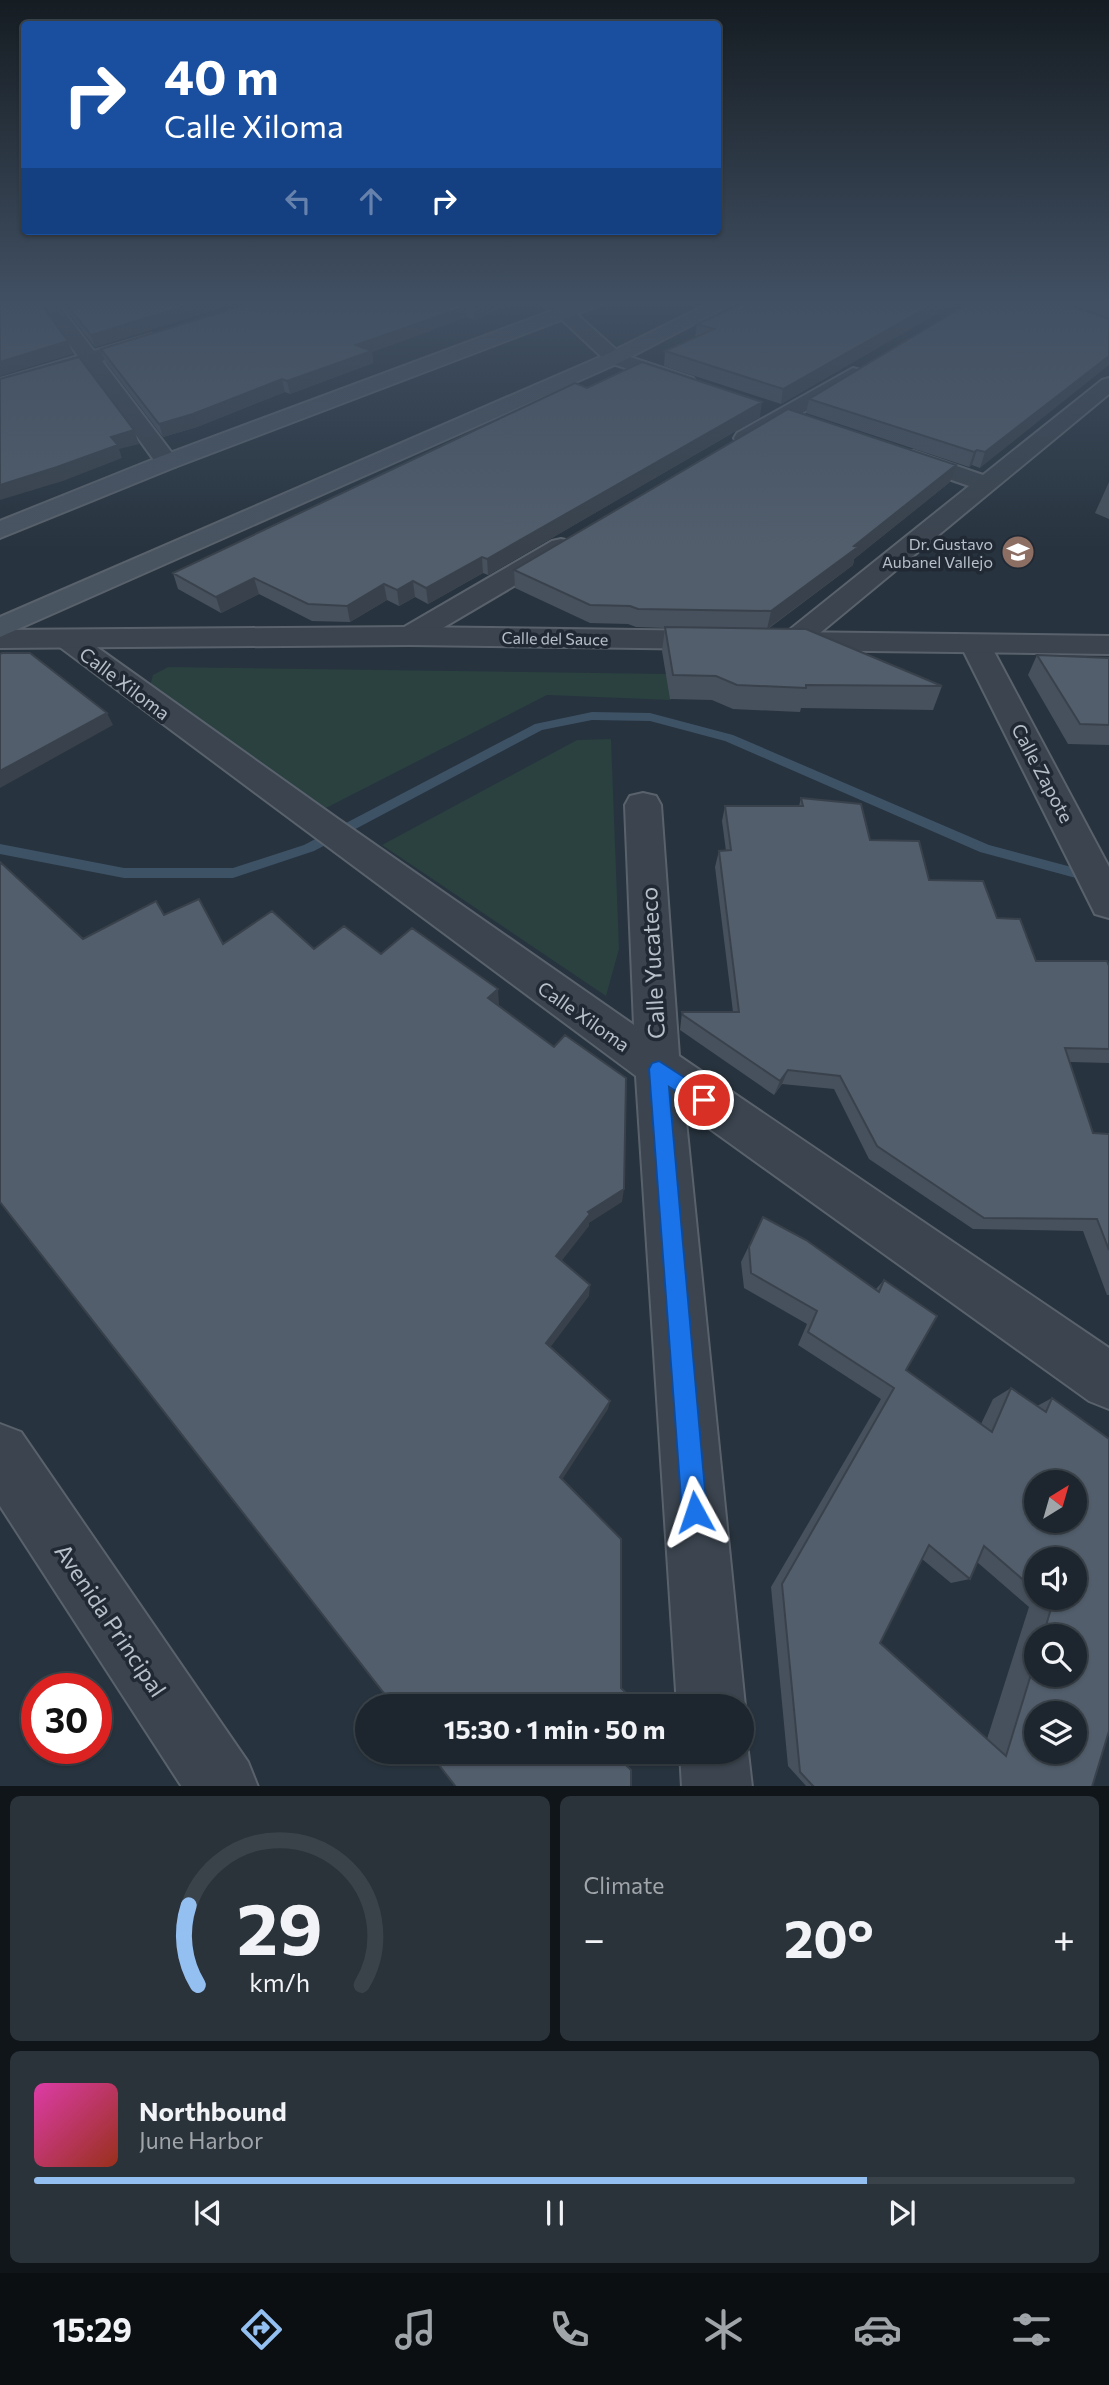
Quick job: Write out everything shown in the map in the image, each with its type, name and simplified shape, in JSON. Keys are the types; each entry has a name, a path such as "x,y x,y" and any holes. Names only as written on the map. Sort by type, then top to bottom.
{"main road":[{"path":"0,530 167,462 377,383"},
{"path":"0,628 556,383"}],"street":[{"path":"107,383 167,462"},
{"path":"692,383 706,388"},
{"path":"725,450 838,383"},
{"path":"793,641 1109,384"},
{"path":"758,406 809,424"},
{"path":"886,450 987,484"},
{"path":"409,636 585,533"},
{"name":"Calle del Sauce","path":"0,639 409,636 1109,645"},
{"name":"Calle Xiloma","path":"66,639 358,855 659,1069 1109,1381"},
{"name":"Calle Zapote","path":"975,644 1109,903"},
{"name":"Calle Yucateco","path":"643,805 659,1069 710,1694"},
{"name":"Avenida Principal","path":"0,1452 222,1786"},
{"path":"715,1764 717,1786"}],"green space":[{"path":"168,667 669,674 671,700 547,695 326,808 150,686 153,675"},
{"path":"611,739 619,949 606,996 382,845 577,740"}],"building":[{"path":"0,383 99,383 134,430 111,437 118,445 0,485"},
{"path":"128,383 271,383 193,414 159,424"},
{"path":"574,383 587,388 597,383 706,383 762,402 487,559 482,557 426,588 413,581 397,590 384,584 347,606 308,604 254,578 216,597 173,573"},
{"path":"765,383 793,383 783,389"},
{"path":"835,383 1074,383 985,452 974,452 809,399"},
{"path":"788,409 956,465 854,546 858,547 771,611 638,609 630,606 590,605 514,570"},
{"path":"665,627 806,629 942,686 806,685 806,688 737,685 716,676 673,675"},
{"path":"2,653 30,653 107,713 0,771"},
{"path":"1037,655 1109,658 1109,725 1080,724"},
{"path":"801,798 861,804 870,840 919,841 929,880 983,881 997,918 1020,919 1036,961 1107,961 1109,1049 1065,1048 1093,1133 1109,1134 1109,1250 1097,1219 984,1218 877,1146 840,1076 788,1070 780,1081 683,1015 682,1012 739,1012 719,851 731,850 725,806 803,806"},
{"path":"0,862 83,939 156,901 164,915 199,899 223,944 272,911 314,949 344,926 381,954 412,928 498,989 488,998 554,1047 565,1035 626,1078 624,1189 588,1212 590,1214 556,1256 590,1285 546,1343 610,1401 560,1477 621,1539 621,1688 627,1694 385,1694 0,1202"},
{"path":"763,1217 806,1240 879,1292 884,1280 937,1316 906,1370 992,1432 1011,1388 1046,1412 1052,1398 1109,1439 1109,1731 1092,1786 813,1786 800,1772 782,1584 894,1388 808,1332 817,1311 751,1273 749,1247","holes":["929,1545 970,1579 984,1546 1024,1581 1024,1547 1087,1547 1087,1610 1051,1610 1046,1624 1087,1624 1087,1687 1027,1687 1006,1756 880,1643"]},
{"path":"438,1764 625,1764 631,1770 631,1786 455,1786"}],"waterway":[{"path":"0,849 124,873 233,873 309,848 539,727 592,716 650,717 729,738 985,849 1109,882"}],"place":[{"name":"Dr. Gustavo Aubanel Vallejo","path":"1018,552"}],"route":[{"path":"695,1512 659,1069 704,1100"}]}
